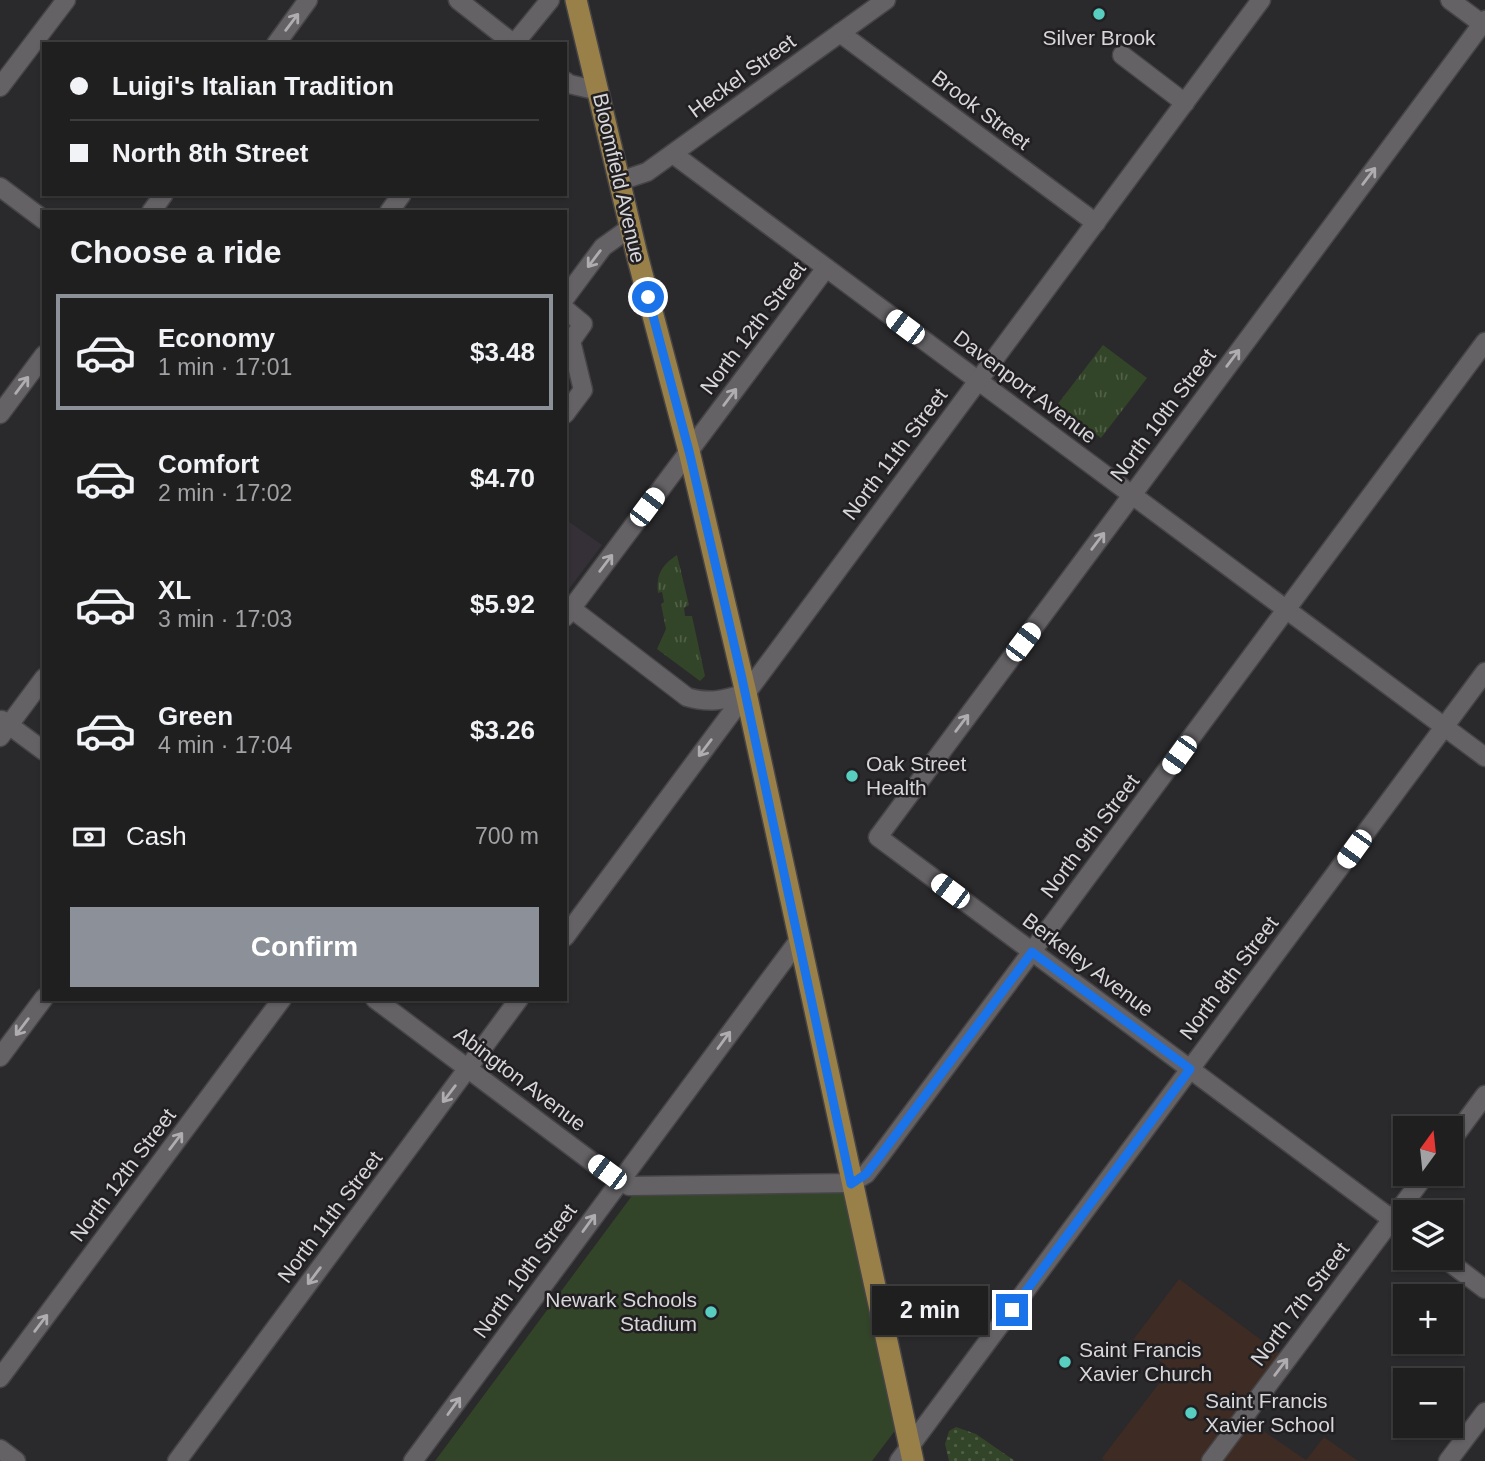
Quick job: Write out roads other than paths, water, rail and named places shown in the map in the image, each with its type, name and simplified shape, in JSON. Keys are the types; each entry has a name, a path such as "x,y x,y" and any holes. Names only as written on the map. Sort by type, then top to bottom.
{"main road":[{"name":"Bloomfield Avenue","path":"576,0 689,451 746,693 907,1456"}],"street":[{"path":"0,87 66,0"},
{"path":"278,42 309,0"},
{"path":"458,0 511,42"},
{"path":"516,42 550,0"},
{"name":"Heckel Street","path":"620,181 647,172 886,0"},
{"name":"North 11th Street","path":"567,934 1261,0"},
{"path":"1450,0 1484,23"},
{"name":"North 10th Street","path":"878,837 1484,23"},
{"name":"Brook Street","path":"840,33 1096,223"},
{"path":"1122,55 1185,103"},
{"path":"567,83 599,91"},
{"name":"Davenport Avenue","path":"673,153 1485,757"},
{"path":"0,187 42,218"},
{"path":"567,295 603,247 631,227"},
{"name":"North 12th Street","path":"568,613 826,268"},
{"path":"567,311 583,324 571,341 583,390 567,411"},
{"name":"North 9th Street","path":"851,1184 866,1174 880,1156 1485,342"},
{"path":"0,414 42,358"},
{"path":"568,613 687,697 703,702 725,700 746,693"},
{"name":"North 8th Street","path":"907,1456 1485,672"},
{"path":"42,680 3,727 42,750"},
{"name":"Berkeley Avenue","path":"878,837 1393,1220"},
{"name":"North 10th Street","path":"413,1461 799,940"},
{"path":"0,1057 42,1001"},
{"name":"North 12th Street","path":"0,1378 281,1001"},
{"name":"Abington Avenue","path":"378,1001 620,1182 637,1187 851,1184"},
{"name":"North 11th Street","path":"177,1461 518,1001"},
{"path":"1463,1125 1485,1095"},
{"name":"North 7th Street","path":"1211,1461 1393,1232"},
{"path":"1460,1270 1485,1289"},
{"path":"1448,1461 1485,1412"},
{"path":"0,1449 16,1461"}],"place":[{"name":"Silver Brook","path":"1099,14"},
{"name":"Oak Street Health","path":"852,776"},
{"name":"Newark Schools Stadium","path":"711,1312"},
{"name":"Saint Francis Xavier Church","path":"1065,1362"},
{"name":"Saint Francis Xavier School","path":"1191,1413"}]}
